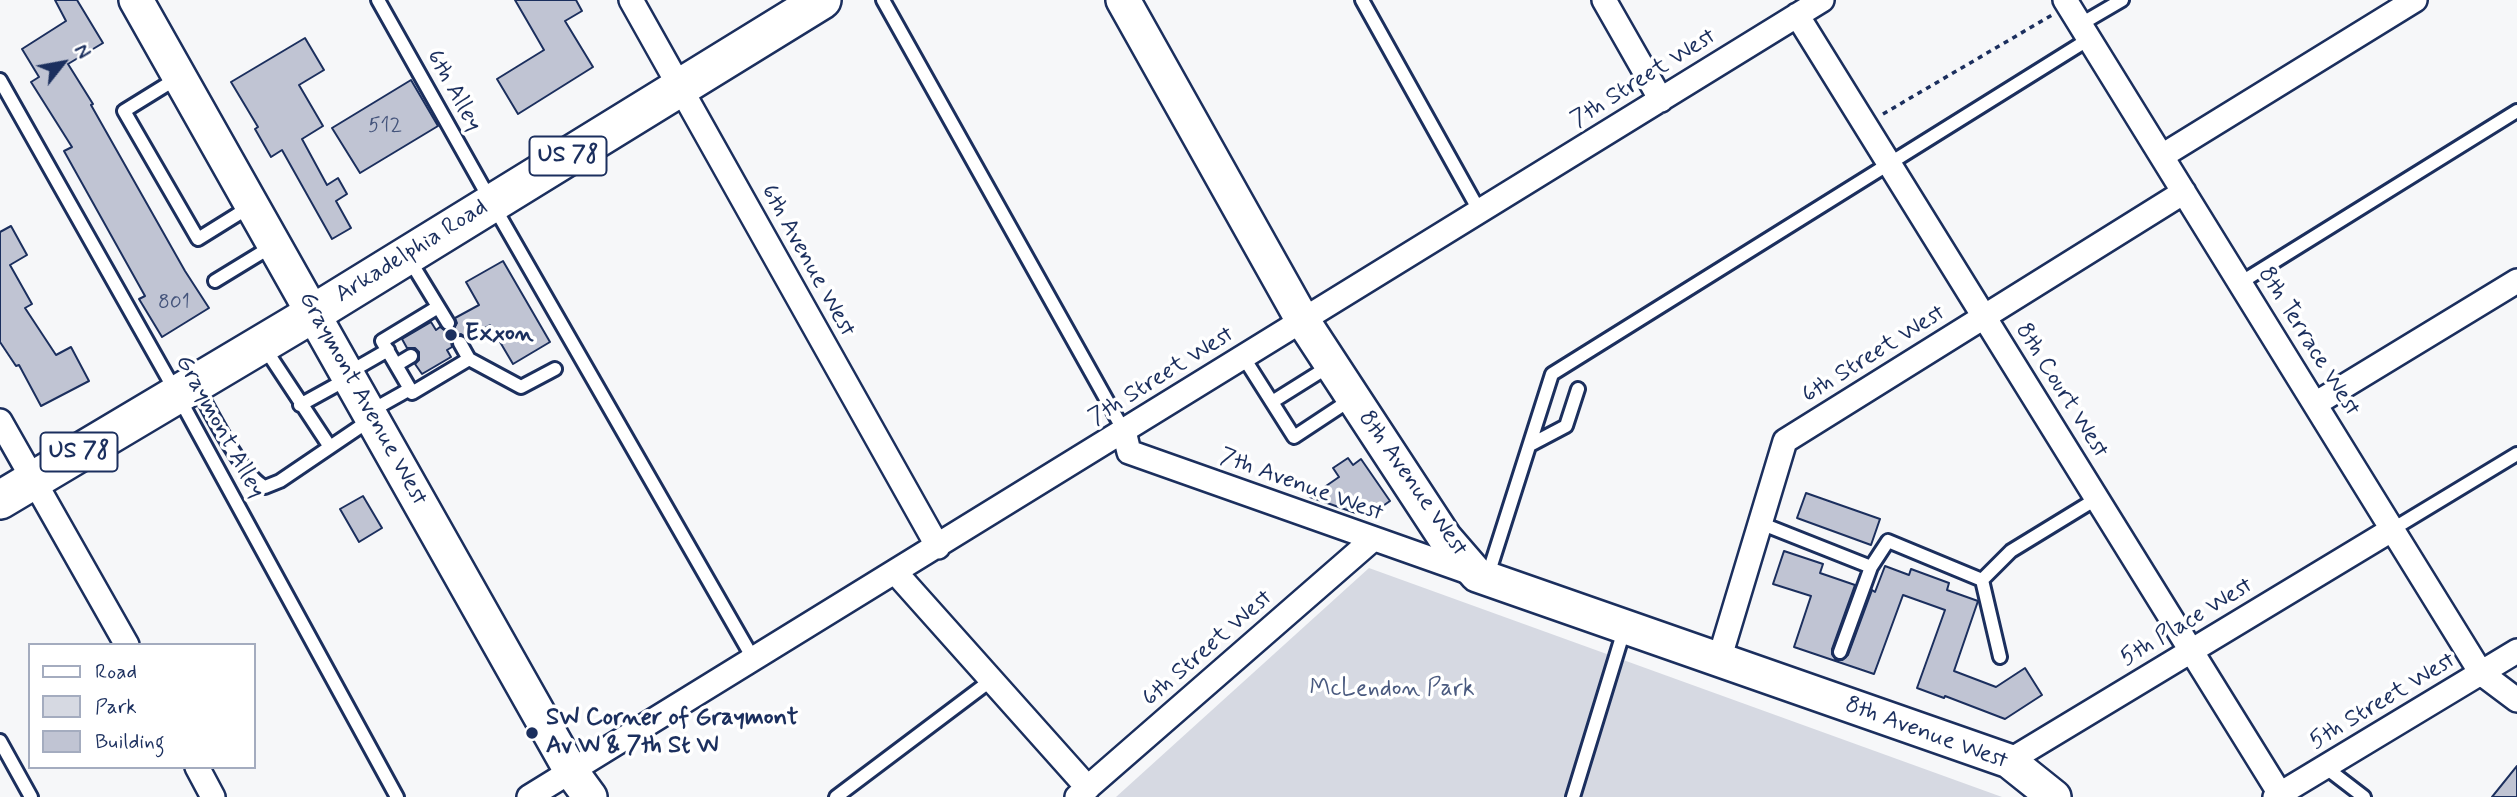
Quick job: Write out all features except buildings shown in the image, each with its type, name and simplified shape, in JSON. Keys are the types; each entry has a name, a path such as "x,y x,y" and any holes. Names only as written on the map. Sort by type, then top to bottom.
{"main road":[{"name":"Graymont Avenue West","path":"136,0 580,784"},
{"name":"Arkadelphia Road","path":"0,500 314,313 822,0"},
{"name":"8th Avenue West","path":"1123,0 1303,321 1445,538 1482,577 2009,761 2054,797"}],"street":[{"name":"6th Avenue West","path":"631,0 938,547"},
{"path":"1604,0 1661,100"},
{"name":"7th Street West","path":"529,797 580,784 754,660 1822,0"},
{"path":"2162,156 2415,0"},
{"name":"8th Court West","path":"1797,15 2278,796"},
{"name":"8th Terrace West","path":"2076,17 2481,673 2517,700"},
{"name":"6th Street West","path":"1718,660 1785,441 2184,192"},
{"path":"2315,404 2517,281"},
{"path":"0,421 126,643"},
{"name":"7th Avenue West","path":"1124,431 1129,452 1482,577"},
{"name":"5th Place West","path":"2009,761 2393,529"},
{"name":"6th Street West","path":"1083,792 1372,540"},
{"path":"896,573 1083,792"},
{"name":"5th Street West","path":"2278,796 2517,651"},
{"path":"198,769 214,797"}],"lane":[{"name":"6th Alley","path":"378,0 754,660"},
{"path":"883,0 1124,431"},
{"path":"1362,0 1480,212"},
{"path":"1482,577 1530,445 1552,374 1889,162 2076,17 2122,0"},
{"path":"180,77 124,111 130,123 198,239 253,206"},
{"name":"Graymont Alley","path":"0,80 186,389 397,797"},
{"path":"2240,283 2517,111"},
{"path":"215,281 275,245"},
{"path":"407,256 448,323"},
{"path":"438,307 382,341 412,393 469,359"},
{"path":"460,343 469,359 521,387 555,369"},
{"path":"262,344 330,447"},
{"path":"300,405 388,350"},
{"path":"396,365 411,356"},
{"path":"1244,358 1294,437 1353,398"},
{"path":"1272,402 1331,365"},
{"path":"186,389 256,484 265,487 280,481 410,389"},
{"path":"1530,445 1566,426 1578,389"},
{"path":"2393,529 2517,454"},
{"path":"1982,580 2011,551 2096,499"},
{"path":"1760,523 1871,567"},
{"path":"1840,652 1871,567 1888,541 1982,580"},
{"path":"1982,580 2000,657"},
{"path":"1573,797 1625,627"},
{"path":"836,797 990,681"},
{"path":"0,741 31,797"},
{"path":"2325,767 2364,797"}],"path":[{"path":"1866,124 2076,17"}],"green space":[{"name":"McLendon Park","path":"1369,568 2002,797 1116,797"}],"place":[{"name":"Exxon","path":"451,335"},
{"name":"SW Corner of Graymont Av W & 7th St W","path":"532,733"}]}
